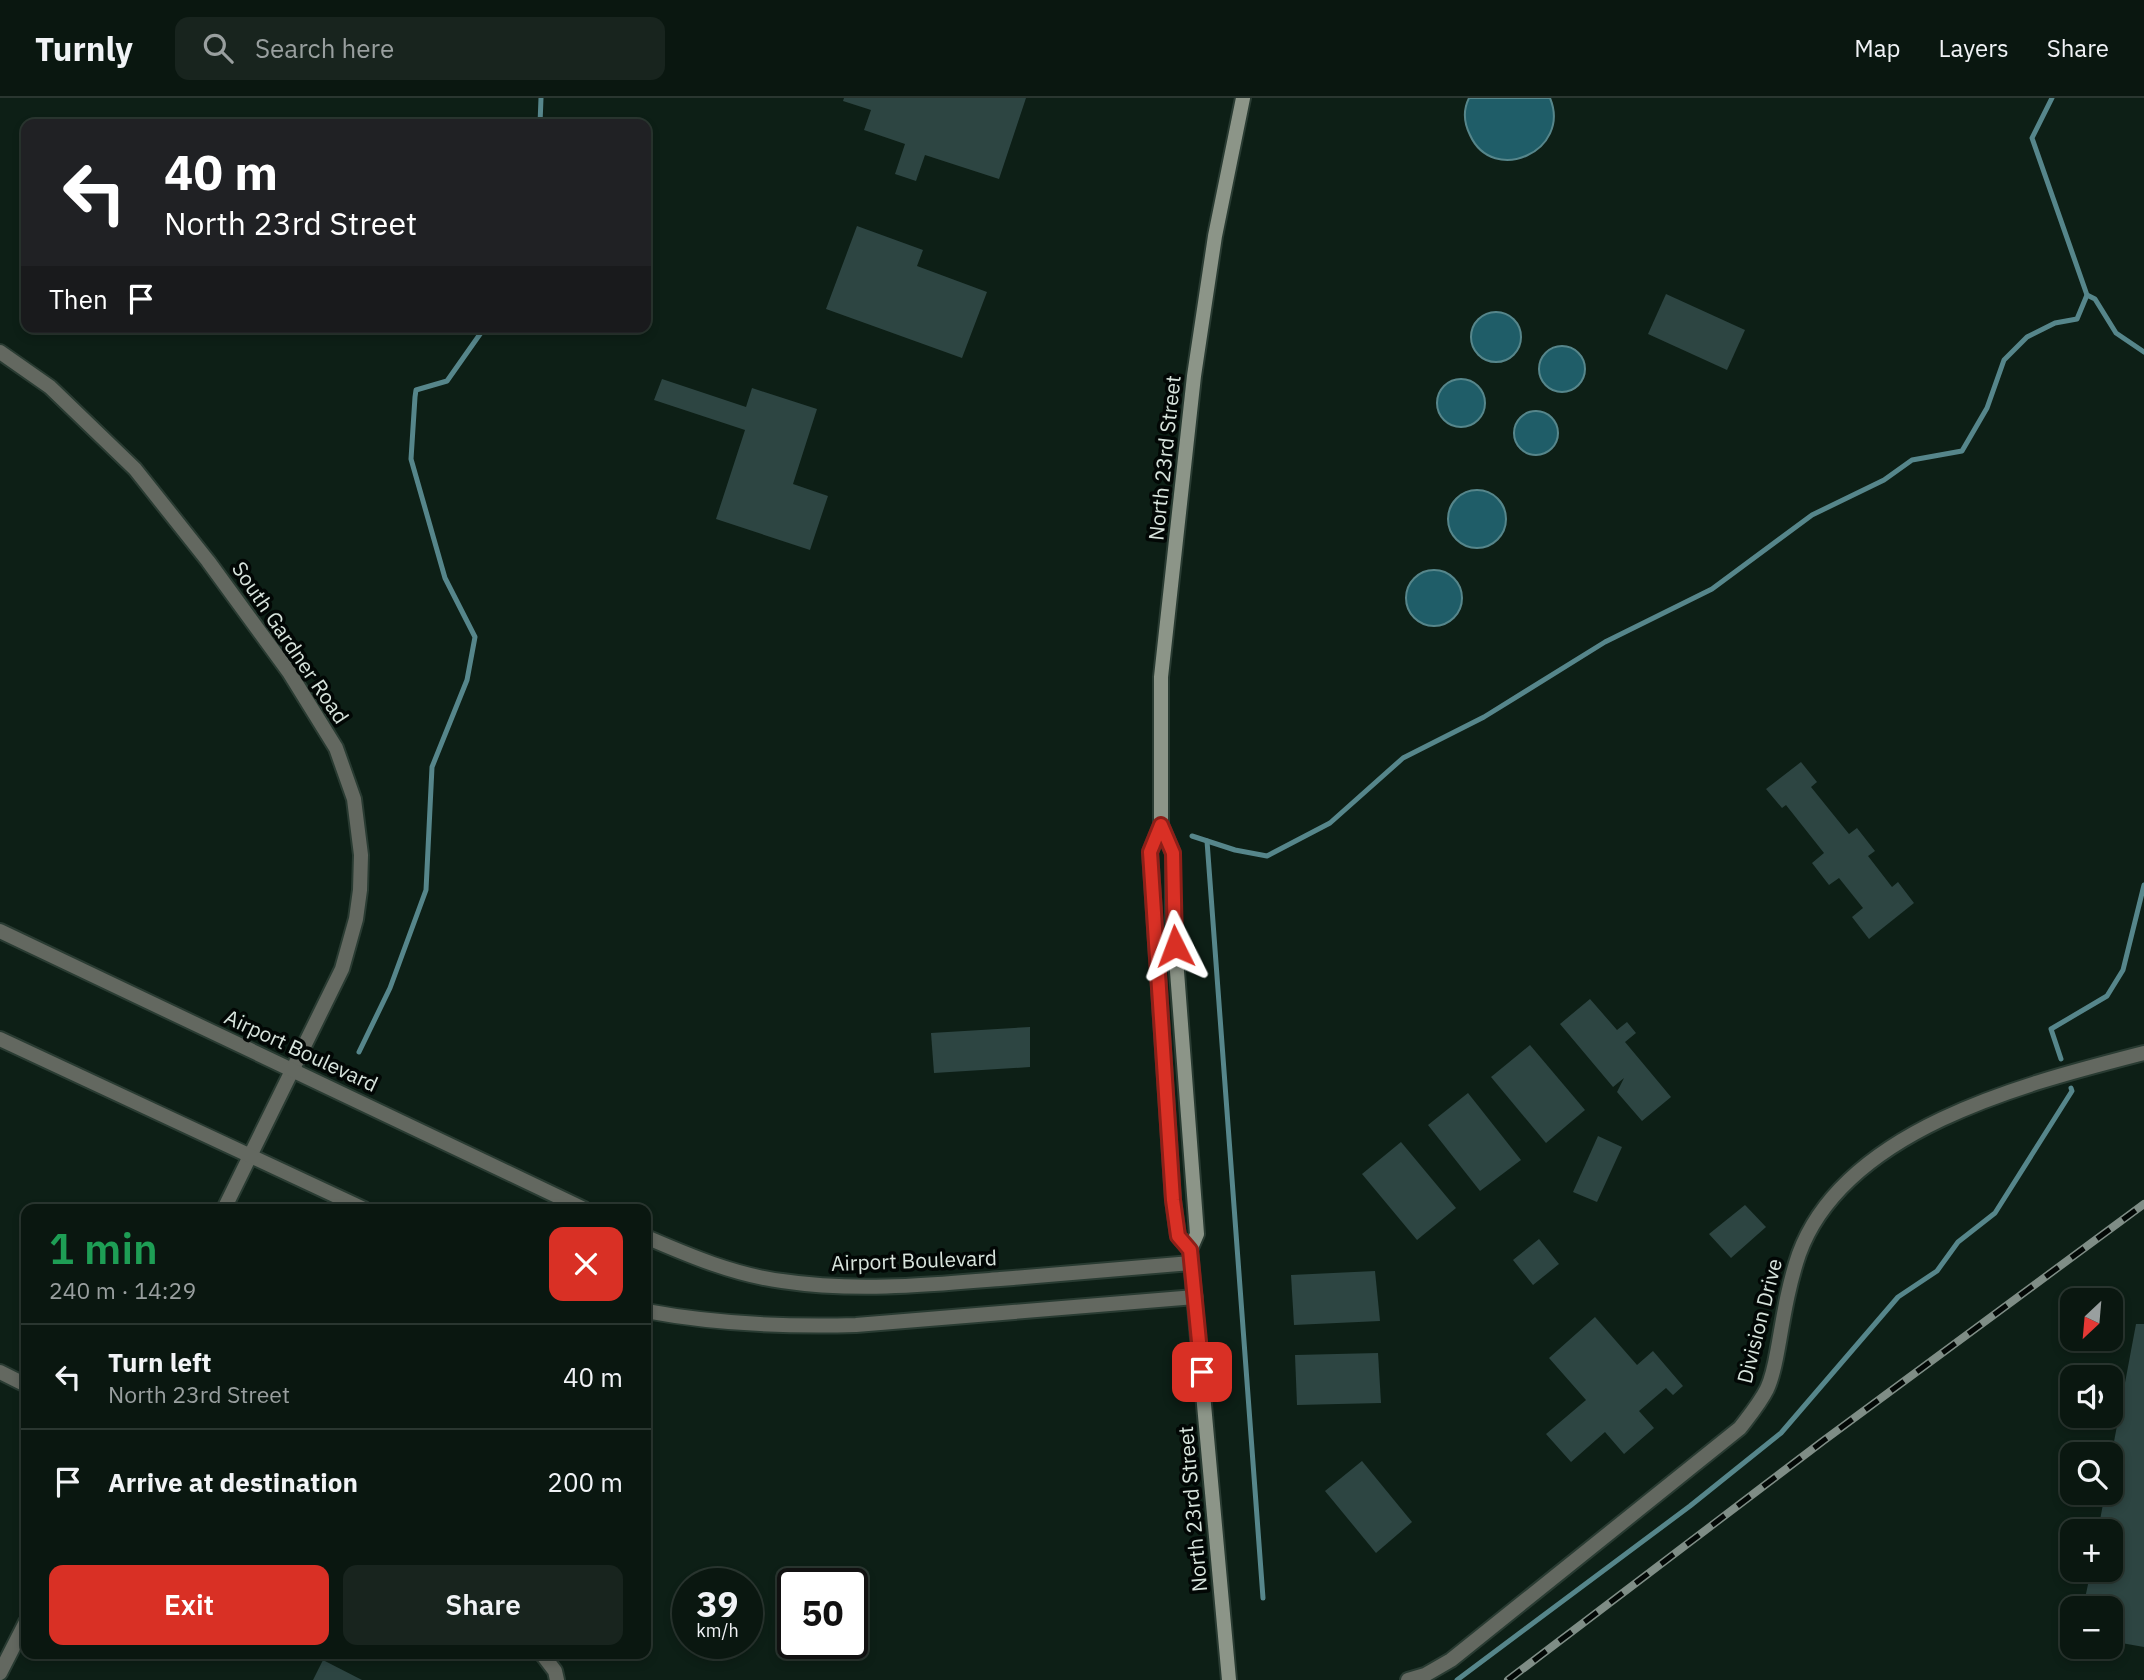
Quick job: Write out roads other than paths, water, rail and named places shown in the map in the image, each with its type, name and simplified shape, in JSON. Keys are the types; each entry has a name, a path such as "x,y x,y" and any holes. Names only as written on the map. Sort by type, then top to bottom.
{"main road":[{"name":"North 23rd Street","path":"1191,1256 1178,1236 1173,1200 1150,852 1161,825 1161,677 1194,376 1215,236 1243,98"},
{"name":"North 23rd Street","path":"1161,825 1173,853 1173,919 1197,1234 1191,1256 1229,1680"}],"street":[{"name":"South Gardner Road","path":"0,352 50,387 135,469 208,561 289,672 336,748 354,799 361,855 360,890 356,919 342,969 226,1204"},
{"name":"Airport Boulevard","path":"0,931 573,1204"},
{"path":"0,1039 353,1204"},
{"name":"Division Drive","path":"1408,1680 1425,1675 1451,1660 1740,1428 1756,1408 1771,1379 1788,1291 1809,1232 1832,1200 1857,1174 1906,1138 1955,1113 2047,1079 2144,1053"},
{"name":"Airport Boulevard","path":"651,1239 697,1259 741,1272 780,1281 822,1286 918,1286 1191,1256"},
{"path":"651,1312 720,1322 856,1325 1195,1297"},
{"path":"0,1372 21,1382"},
{"path":"0,1673 21,1632"},
{"path":"546,1659 555,1671 557,1680"}],"water":[{"path":"1469,98 1550,98 1554,117 1550,133 1540,146 1527,156 1511,160 1495,158 1481,150 1470,135 1465,121"},
{"path":"1496,312 1514,319 1521,337 1514,355 1496,362 1478,355 1471,337 1478,319"},
{"path":"1562,346 1578,353 1585,369 1578,385 1562,392 1546,385 1539,369 1546,353"},
{"path":"1461,379 1478,386 1485,403 1478,420 1461,427 1444,420 1437,403 1444,386"},
{"path":"1536,411 1551,418 1558,433 1551,448 1536,455 1521,448 1514,433 1521,418"},
{"path":"1471,490 1483,490 1493,494 1502,503 1506,525 1498,540 1483,548 1471,548 1461,544 1452,535 1448,525 1448,513 1452,503 1461,494"},
{"path":"1434,570 1445,572 1454,578 1460,587 1460,609 1454,618 1445,624 1434,626 1423,624 1414,618 1408,609 1406,598 1408,587 1414,578 1423,572"}],"waterway":[{"path":"540,119 541,98"},
{"path":"2052,98 2032,138 2087,295 2095,299 2116,333 2144,352"},
{"path":"1192,836 1235,850 1267,856 1330,823 1403,758 1484,717 1605,642 1712,589 1812,515 1884,480 1912,460 1962,451 1987,408 2004,360 2027,337 2055,323 2077,319 2087,295"},
{"path":"359,1052 390,988 426,890 432,767 467,680 475,637 445,578 411,459 416,390 447,381 481,333"},
{"path":"1207,841 1263,1598"},
{"path":"2061,1059 2051,1029 2107,996 2123,970 2144,885"},
{"path":"1457,1680 1690,1506 1781,1433 1898,1297 1937,1271 1958,1242 1995,1213 2072,1091 2071,1088"}],"railway":[{"path":"1508,1680 1823,1441 2144,1204"}]}
